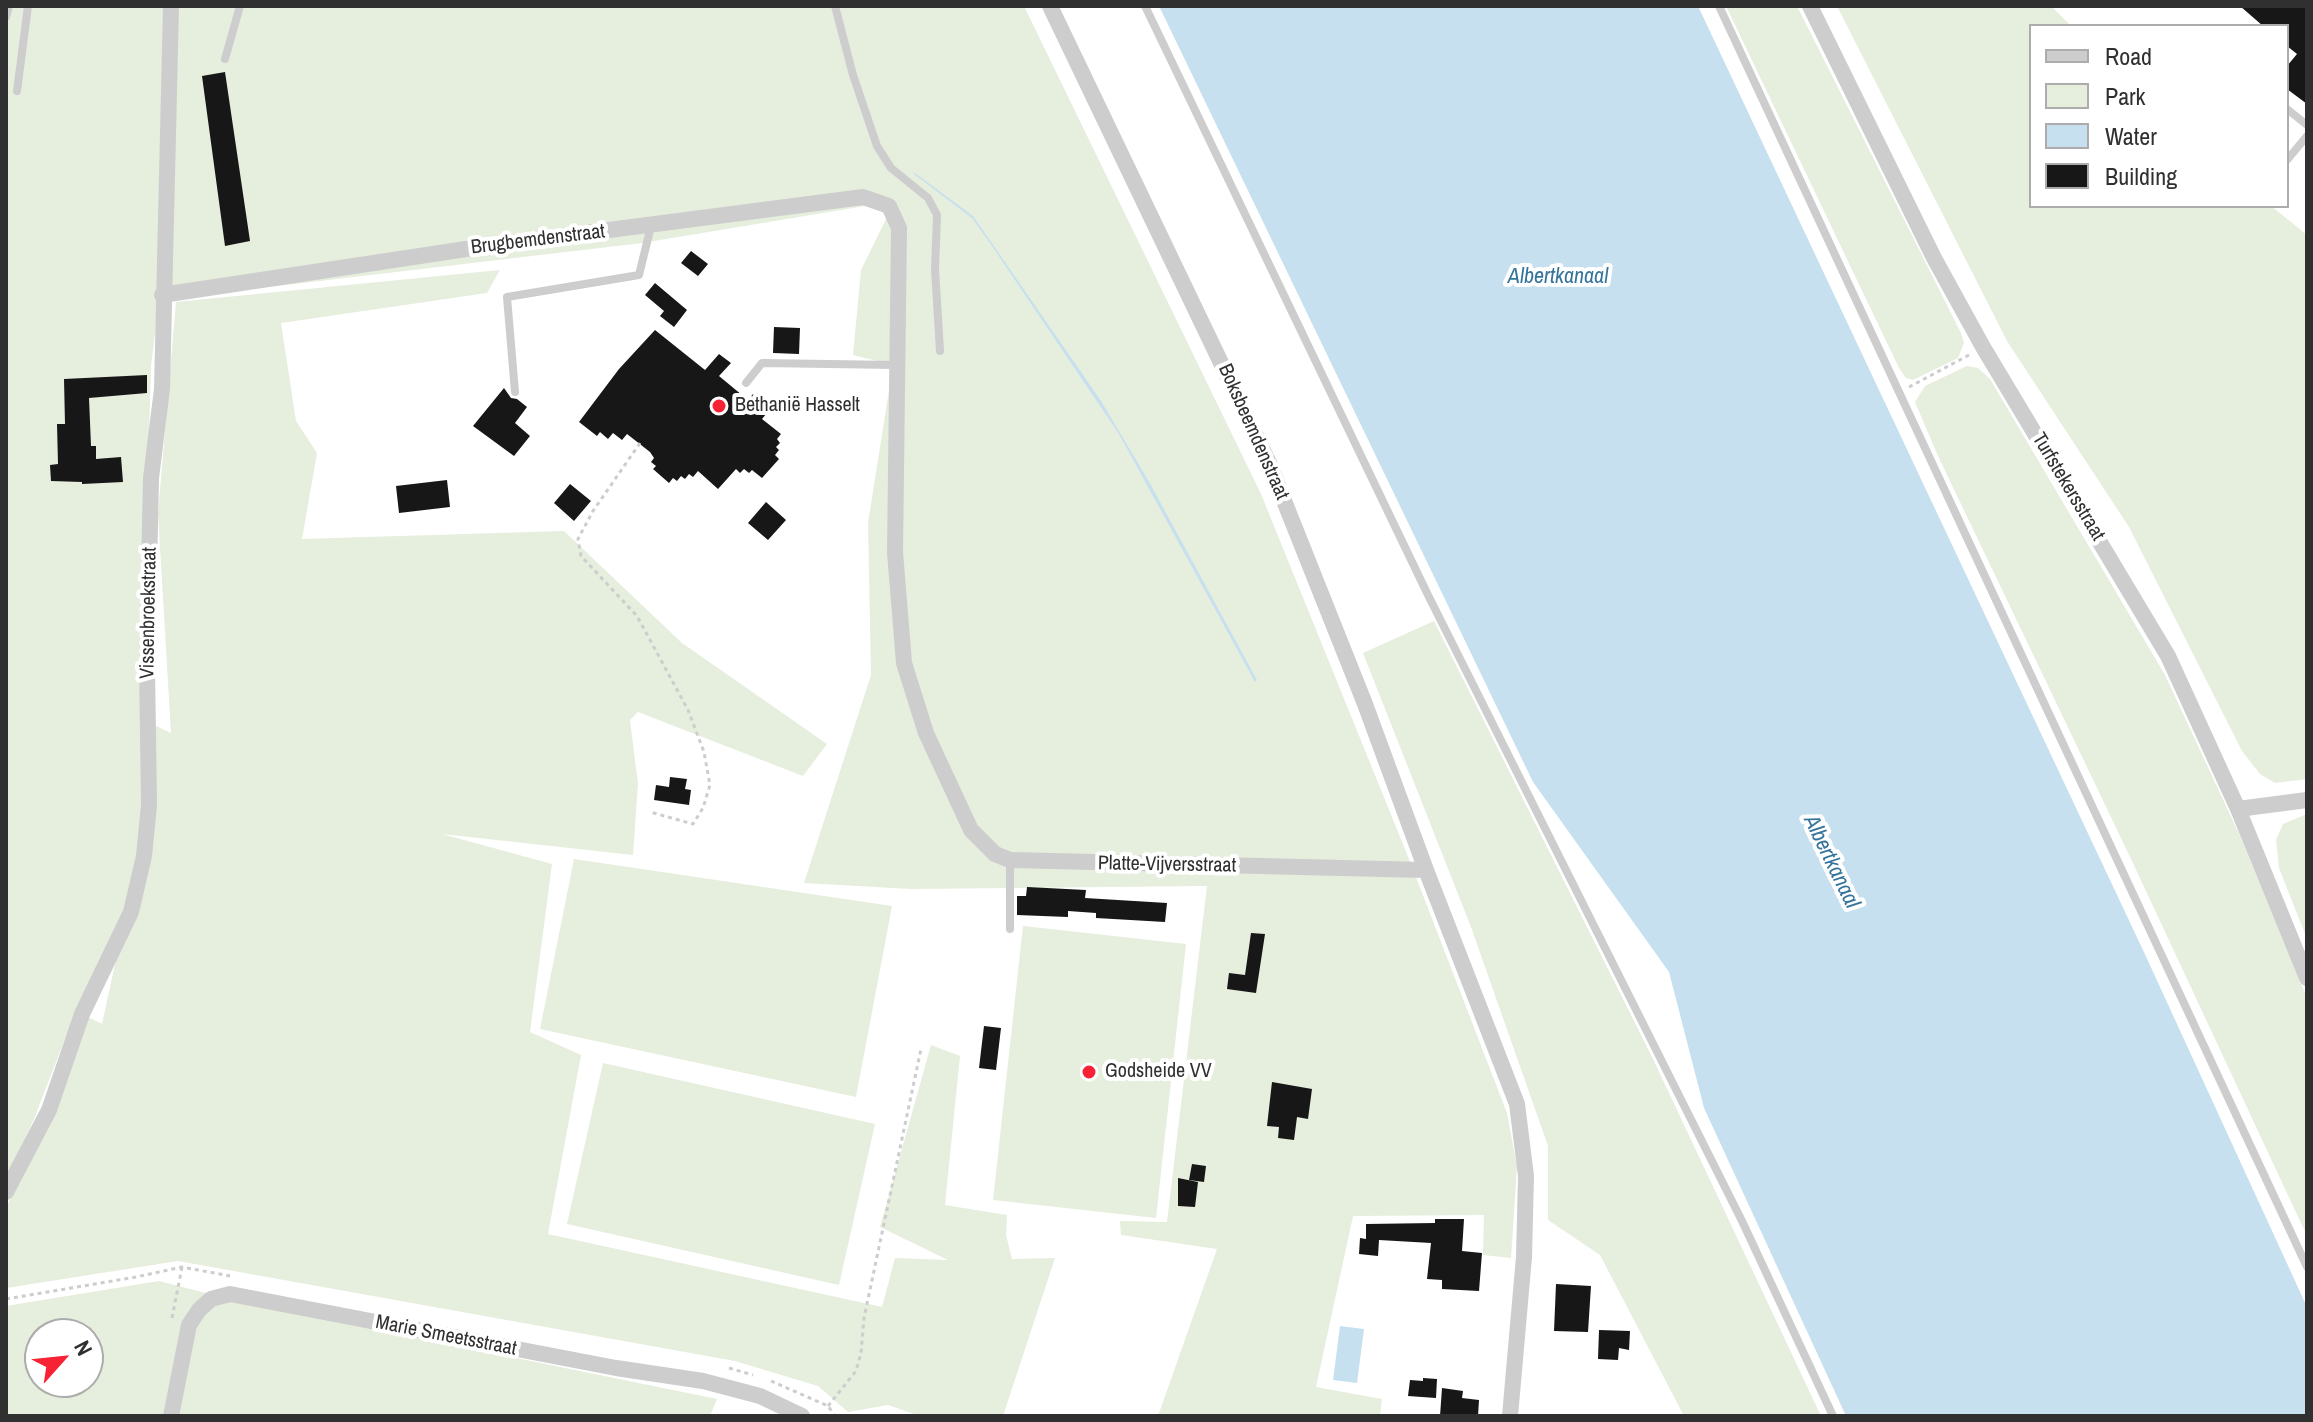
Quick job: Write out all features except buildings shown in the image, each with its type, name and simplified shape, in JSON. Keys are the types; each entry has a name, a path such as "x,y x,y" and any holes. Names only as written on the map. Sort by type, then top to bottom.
{"street":[{"name":"Vissenbroekstraat","path":"6,1192 49,1110 82,1014 131,912 144,856 149,805 147,665 151,478 162,389 171,6"},
{"name":"Boksbeemdenstraat","path":"1050,6 1269,463 1365,704 1426,870"},
{"name":"Turfstekersstraat","path":"1810,6 1921,233 1983,347 2168,656 2238,809 2307,978"},
{"name":"Brugbemdenstraat","path":"162,295 486,246 863,197 889,206 899,228 896,365"},
{"path":"896,365 895,552 904,663 926,733 961,813 982,843 995,854 1010,860"},
{"path":"2238,809 2307,800"},
{"name":"Platte-Vijversstraat","path":"1010,860 1426,870"},
{"path":"1426,870 1517,1104 1526,1176 1524,1257 1510,1416"},
{"name":"Marie Smeetsstraat","path":"171,1416 189,1325 211,1299 230,1294 616,1368 703,1381 760,1396 802,1416"}],"lane":[{"path":"6,17 9,6"},
{"path":"17,91 28,6"},
{"path":"225,59 240,6"},
{"path":"835,6 853,75 877,146 891,168 928,198 937,215 935,269 940,351"},
{"path":"1145,6 1427,593 1742,1221 1833,1416"},
{"path":"1719,6 2307,1267"},
{"path":"2289,111 2307,125"},
{"path":"2289,158 2307,136"},
{"path":"515,392 507,297 639,275 651,226"},
{"path":"746,383 762,363 896,365"},
{"path":"1010,860 1010,929"}],"path":[{"path":"1901,392 1983,347"},
{"path":"640,443 593,511 578,539 581,556 637,616 688,710 704,752 710,785 703,808 693,824 650,812"},
{"path":"828,1406 856,1371 861,1353 864,1318 921,1049"},
{"path":"6,1299 182,1267"}],"green space":[{"path":"6,6 1024,6 1261,494 1409,859 1507,1113 1517,1167 1511,1258 1483,1255 1484,1215 1353,1216 1316,1387 1382,1399 1380,1416 1158,1416 1217,1249 1121,1235 1120,1221 1167,1222 1207,886 911,889 804,883 871,675 868,523 893,365 853,355 861,270 895,201 642,243 167,299 158,307 151,367 141,719 171,733 158,513 176,302 500,270 487,293 281,323 296,421 317,453 302,539 564,531 682,643 827,744 803,776 638,712 630,720 638,784 633,855 442,834 552,864 530,1032 581,1055 548,1234 882,1307 895,1258 948,1260 880,1227 931,1045 960,1056 945,1205 1007,1215 1006,1235 1012,1259 1055,1258 1003,1416 920,1416 888,1405 848,1412 818,1386 735,1361 178,1261 6,1288 6,1208 47,1119 86,1016 102,1024 117,955 78,1005 34,1119 6,1181"},
{"path":"1726,6 1797,6 1961,333 1964,343 1958,358 1913,380 1906,378 1899,368"},
{"path":"1837,6 2051,6 2069,24 2029,24 2029,208 2273,208 2307,235 2307,779 2275,783 2260,774 2242,751 2129,527 2007,341"},
{"path":"1967,366 1978,368 1990,379 2165,675 2240,836 2307,998 2307,1236 1915,402 1925,386"},
{"path":"1434,621 1653,1059 1821,1416 1684,1416 1600,1255 1548,1220 1548,1146 1471,927 1363,653"},
{"path":"2307,814 2307,939 2279,868 2276,840 2283,824"},
{"path":"574,859 892,906 856,1097 540,1029"},
{"name":"Godsheide VV","path":"1023,926 1186,944 1156,1218 993,1200"},
{"path":"603,1063 875,1124 839,1285 567,1224"},
{"path":"159,1281 237,1301 717,1399 710,1416 6,1416 6,1306"}],"water":[{"name":"Albertkanaal","path":"1159,6 1698,6 2143,950 2307,1307 2307,1416 1846,1416 1704,1108 1669,972 1533,782"},
{"path":"915,173 973,216 1101,401 1148,480 1257,680 1255,682 1119,434 972,218"},
{"path":"1340,1326 1364,1329 1357,1383 1333,1380"}],"place":[{"name":"Bethanië Hasselt","path":"719,406"},
{"name":"Godsheide VV","path":"1089,1072"}]}
